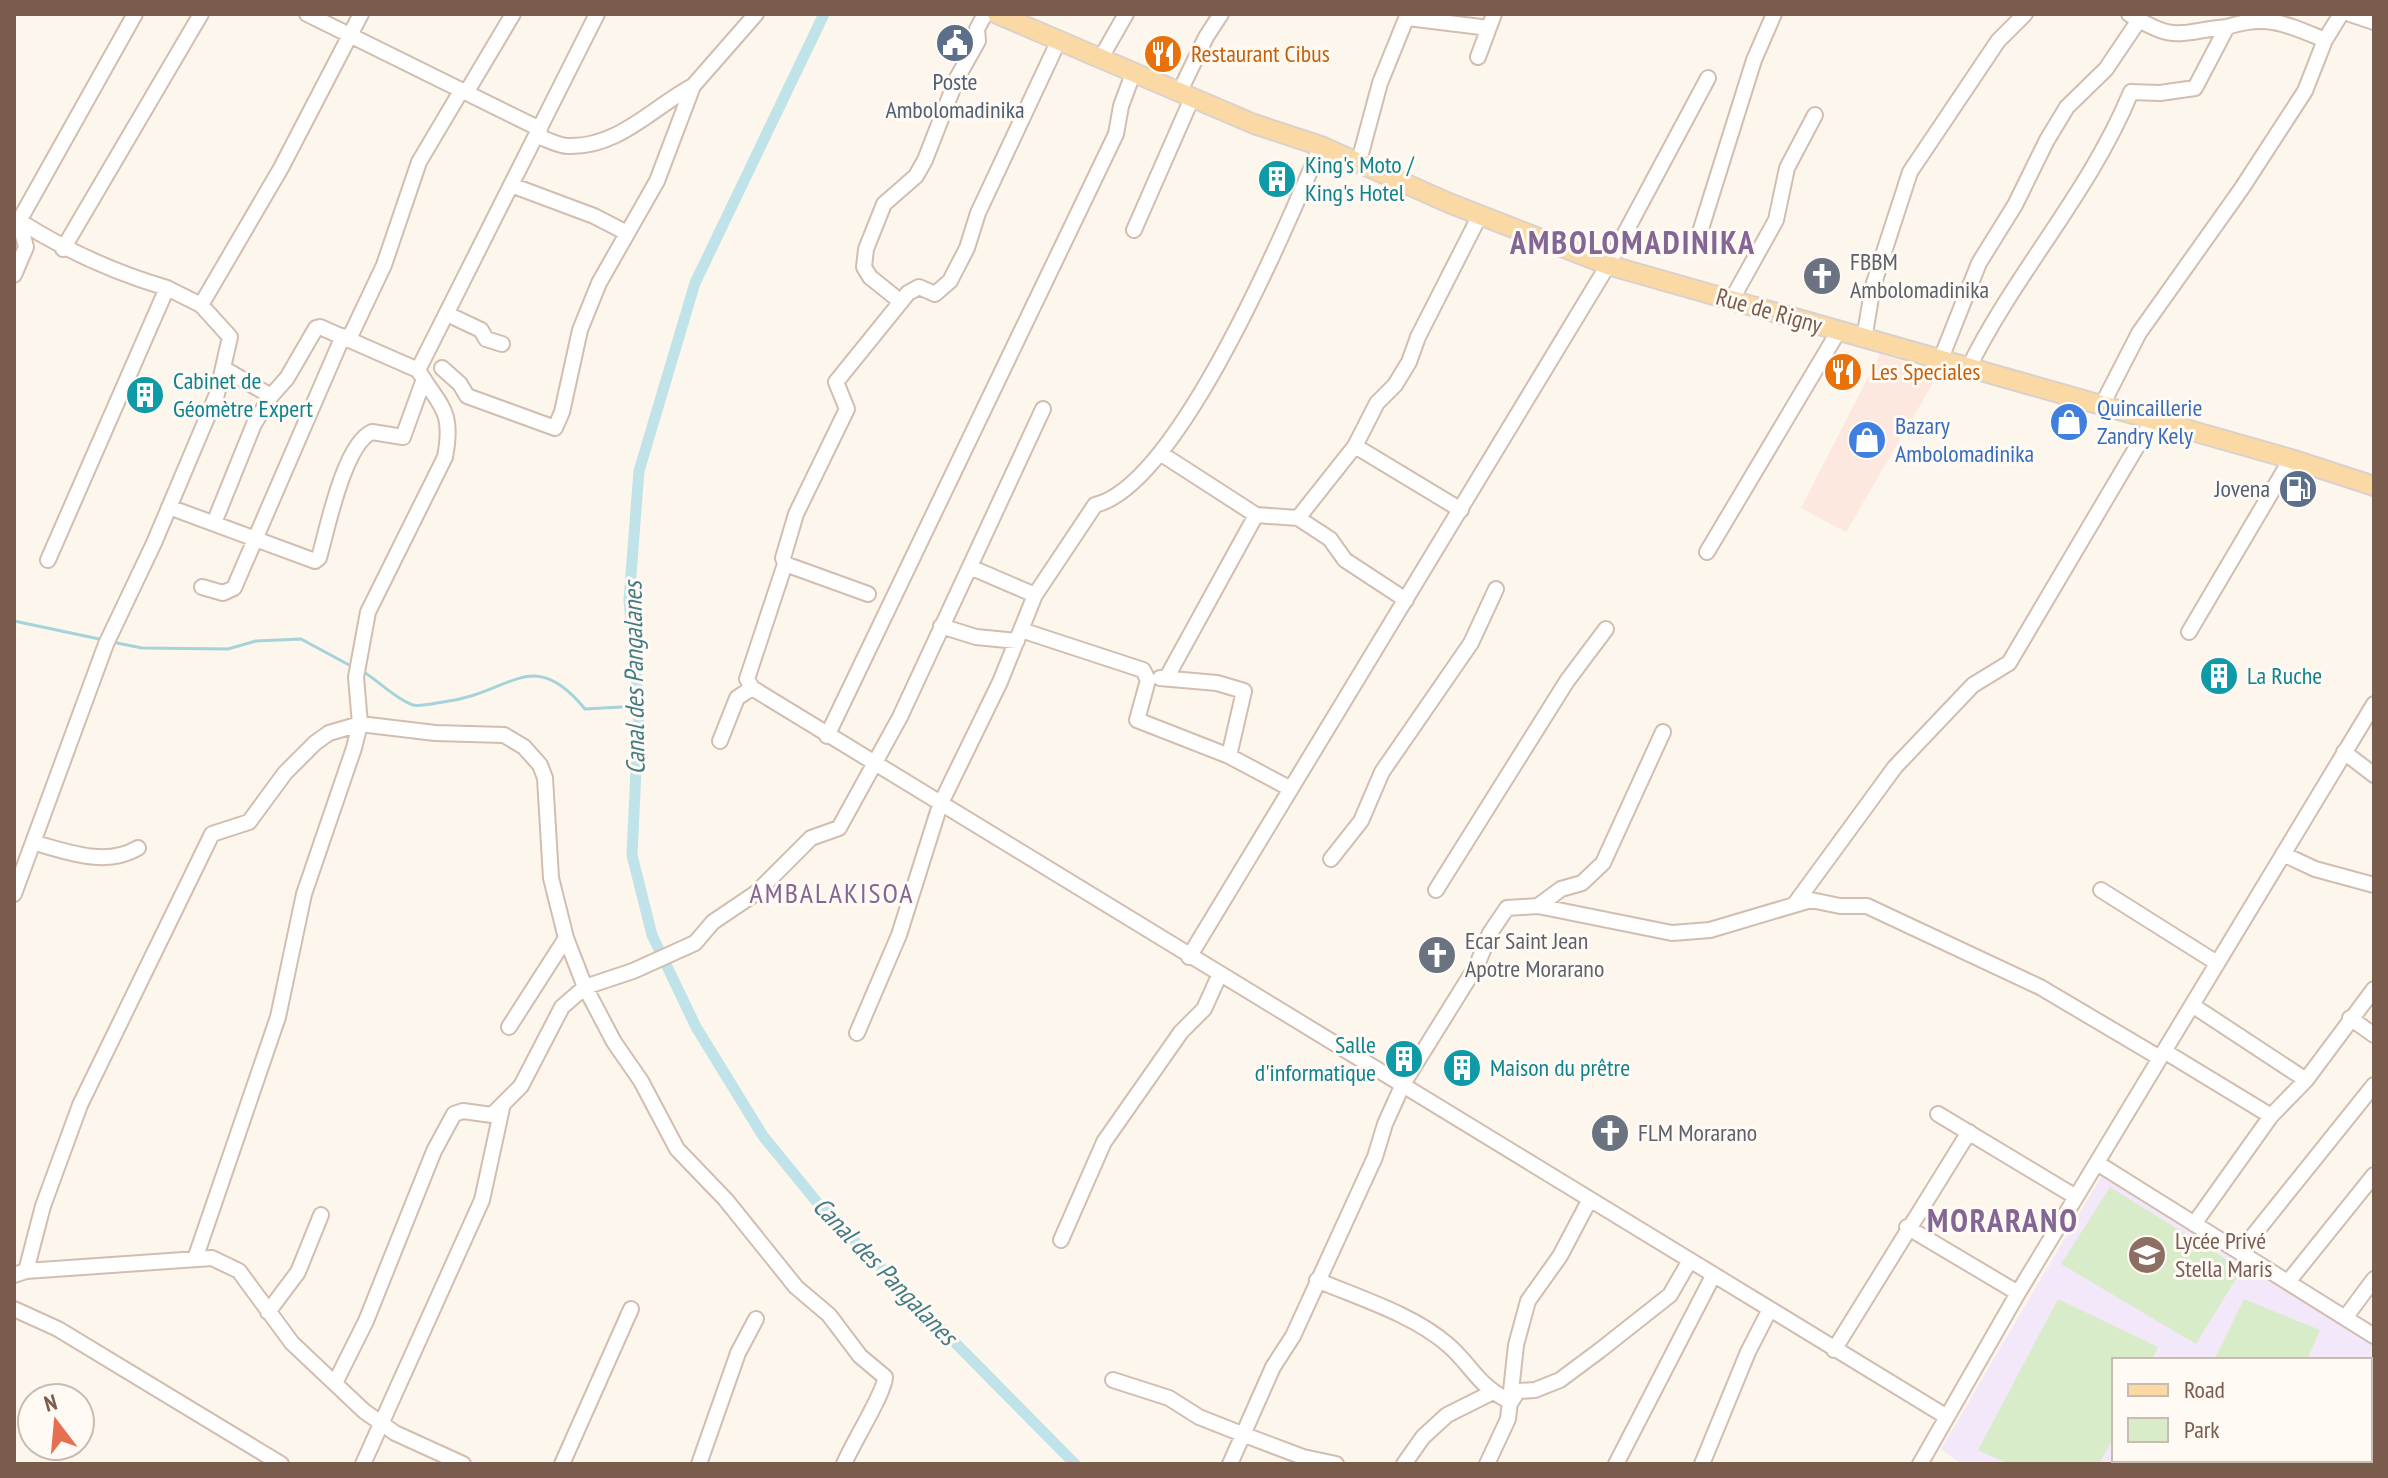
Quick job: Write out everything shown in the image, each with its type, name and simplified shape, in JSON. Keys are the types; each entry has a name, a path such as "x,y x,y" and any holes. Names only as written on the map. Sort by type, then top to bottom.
{"main road":[{"name":"Rue de Rigny","path":"997,14 1294,139 1359,161 1480,215 1608,265 2291,459 2374,486"}],"street":[{"path":"14,275 26,247 16,219 135,14"},
{"path":"63,249 201,14"},
{"path":"307,14 567,146 595,142 645,120 666,100 693,86"},
{"path":"201,305 281,168 361,14"},
{"path":"202,587 223,593 231,591 346,338 384,265 419,162 513,14"},
{"path":"169,507 307,560 319,558 343,478 361,440 372,432 403,437 421,375 447,314 597,14"},
{"path":"438,395 467,396 555,428 562,412 580,330 625,232 657,181 693,86 756,14"},
{"path":"901,302 870,277 864,267 866,249 884,204 916,176 925,160 957,78 978,41 977,29 985,14"},
{"path":"1102,56 1126,14"},
{"path":"1134,230 1206,37 1221,14"},
{"path":"1700,232 1754,60 1774,14"},
{"path":"1864,339 1873,286 1910,172 1998,41 2025,14"},
{"path":"2101,407 2139,333 2242,188 2305,91 2325,40 2341,14"},
{"path":"2350,14 2374,22"},
{"path":"1359,161 1380,83 1408,16 1492,21 1478,57"},
{"path":"1940,361 1979,263 2015,205 2047,140 2067,107 2106,69 2134,17 2160,33 2180,37 2251,20 2271,20 2325,40"},
{"path":"1968,369 1991,321 2026,276 2092,168 2131,92 2160,93 2195,88 2227,27"},
{"path":"1059,40 978,213 967,248 950,281 935,294 925,289 913,289 836,382 847,409 796,514 783,558 785,564 747,679 752,688 1219,976 1403,1084 1589,1201 1947,1417"},
{"path":"827,736 1116,134 1121,106 1134,71"},
{"path":"1189,957 1608,265 1708,78"},
{"path":"1731,301 1776,220 1787,168 1815,115"},
{"path":"857,1033 899,935 940,805 1035,595 1095,505 1110,501 1160,453 1196,399 1248,306 1321,146"},
{"path":"511,185 594,216 625,232"},
{"path":"1298,518 1355,446 1377,403 1395,385 1409,362 1418,337 1480,215"},
{"path":"14,894 106,644 217,394 230,337 201,305 167,288 119,273 63,249 16,219"},
{"path":"48,560 167,288"},
{"path":"447,314 502,344"},
{"path":"195,1259 278,1017 304,894 360,724 357,671 368,612 445,457 450,434 438,395 421,375 346,338 316,328 287,378 271,396 254,424 214,523"},
{"path":"1707,552 1838,332"},
{"path":"223,368 271,396"},
{"path":"442,368 460,384 467,396"},
{"path":"335,1383 366,1321 447,1123 454,1114 463,1111 492,1115 502,1108 521,1086 562,1007 585,987 633,971 695,943 713,922 756,893 811,838 839,828 876,762 1043,409"},
{"path":"1794,905 1895,767 1973,685 2009,663 2152,421"},
{"path":"1355,446 1461,510"},
{"path":"1160,453 1256,515 1298,518 1330,539 1345,560 1406,600"},
{"path":"2189,632 2291,459"},
{"path":"1167,677 1256,515"},
{"path":"785,564 868,594"},
{"path":"970,567 1035,595"},
{"path":"1331,859 1361,821 1382,772 1471,643 1496,589"},
{"path":"941,626 976,637 1019,635 1143,670 1148,680 1137,720 1229,756 1291,789"},
{"path":"1436,890 1567,681 1606,629"},
{"path":"1148,680 1167,677 1217,683 1244,691 1229,756"},
{"path":"720,741 737,698 752,688"},
{"path":"1920,1464 2018,1293 2374,704"},
{"path":"463,1464 381,1423 292,1343 239,1271 212,1258 20,1273 80,1105 212,834 249,822 285,773 315,743 329,733 360,724 435,733 504,735 524,747 540,765 545,778 551,878 566,938 585,987 677,1149 726,1200 796,1287 829,1315 860,1356 885,1377 886,1385 868,1413 844,1464"},
{"path":"1538,906 1561,889 1582,883 1603,863 1663,732"},
{"path":"2344,752 2374,775"},
{"path":"35,843 97,859 122,858 138,848"},
{"path":"2283,854 2315,869 2374,885"},
{"path":"2101,890 2217,963"},
{"path":"1230,1464 1375,1157 1385,1124 1403,1084 1477,965 1500,914 1507,908 1538,906 1672,933 1710,930 1811,900 1867,906 2040,987 2271,1116"},
{"path":"509,1027 566,938"},
{"path":"1061,1240 1104,1142 1181,1032 1204,1009 1219,976"},
{"path":"2194,1224 2271,1116 2306,1080 2374,989"},
{"path":"2192,1005 2306,1080"},
{"path":"2350,1018 2374,1035"},
{"path":"2240,1252 2374,1085"},
{"path":"363,1464 482,1200 502,1108"},
{"path":"1938,1114 2076,1197"},
{"path":"1834,1350 1907,1227 1969,1132"},
{"path":"2097,1163 2374,1336"},
{"path":"2288,1282 2374,1175"},
{"path":"1487,1464 1508,1419 1516,1345 1528,1301 1560,1256 1589,1201"},
{"path":"268,1312 298,1272 321,1215"},
{"path":"1907,1227 2018,1293"},
{"path":"1511,1402 1518,1391 1535,1390 1560,1380 1599,1351 1670,1295 1689,1262"},
{"path":"1616,1464 1713,1276"},
{"path":"2345,1318 2374,1279"},
{"path":"1317,1280 1402,1317 1448,1344 1491,1393 1511,1402"},
{"path":"14,1309 58,1329 281,1464"},
{"path":"562,1464 631,1309"},
{"path":"1702,1464 1748,1352 1769,1311"},
{"path":"699,1464 743,1339 756,1319"},
{"path":"1113,1380 1169,1398 1199,1417 1303,1457 1336,1464"},
{"path":"1404,1464 1423,1437 1447,1415 1491,1393"}],"shaded area":[{"name":"Bazary Ambolomadinika","path":"1880,354 1939,373 1846,532 1801,508"},
{"name":"Lycée Privé Stella Maris","path":"2106,1168 2374,1343 2374,1464 1961,1464 1941,1449"}],"green space":[{"path":"2110,1187 2242,1269 2196,1344 2061,1264"},
{"path":"2058,1299 2158,1347 2153,1358 2112,1358 2112,1441 2099,1464 2009,1464 1978,1450"},
{"path":"2244,1299 2320,1330 2308,1358 2215,1358"}],"waterway":[{"name":"Canal des Pangalanes","path":"824,14 695,283 639,471 629,600 639,706 632,855 652,935 696,1027 763,1136 821,1207 1075,1464"},
{"path":"14,621 104,640"},
{"path":"112,642 142,648 228,649 256,641 301,639 351,666"},
{"path":"362,671 406,702 416,705 466,697 520,678 535,676 550,679 585,709 639,706"}],"place":[{"name":"Poste Ambolomadinika","path":"955,43"},
{"name":"Restaurant Cibus","path":"1163,54"},
{"name":"King's Moto / King's Hotel","path":"1277,179"},
{"name":"FBBM Ambolomadinika","path":"1822,276"},
{"name":"Les Speciales","path":"1843,372"},
{"name":"Cabinet de Géomètre Expert","path":"145,395"},
{"name":"Quincaillerie Zandry Kely","path":"2069,422"},
{"name":"Bazary Ambolomadinika","path":"1867,440"},
{"name":"Jovena","path":"2298,489"},
{"name":"La Ruche","path":"2219,676"},
{"name":"Ecar Saint Jean Apotre Morarano","path":"1437,955"},
{"name":"Salle d'informatique","path":"1404,1059"},
{"name":"Maison du prêtre","path":"1462,1068"},
{"name":"FLM Morarano","path":"1610,1133"},
{"name":"Lycée Privé Stella Maris","path":"2147,1255"}],"district":[{"name":"AMBOLOMADINIKA","path":"1633,243"},
{"name":"AMBALAKISOA","path":"832,893"},
{"name":"MORARANO","path":"2003,1221"}]}
